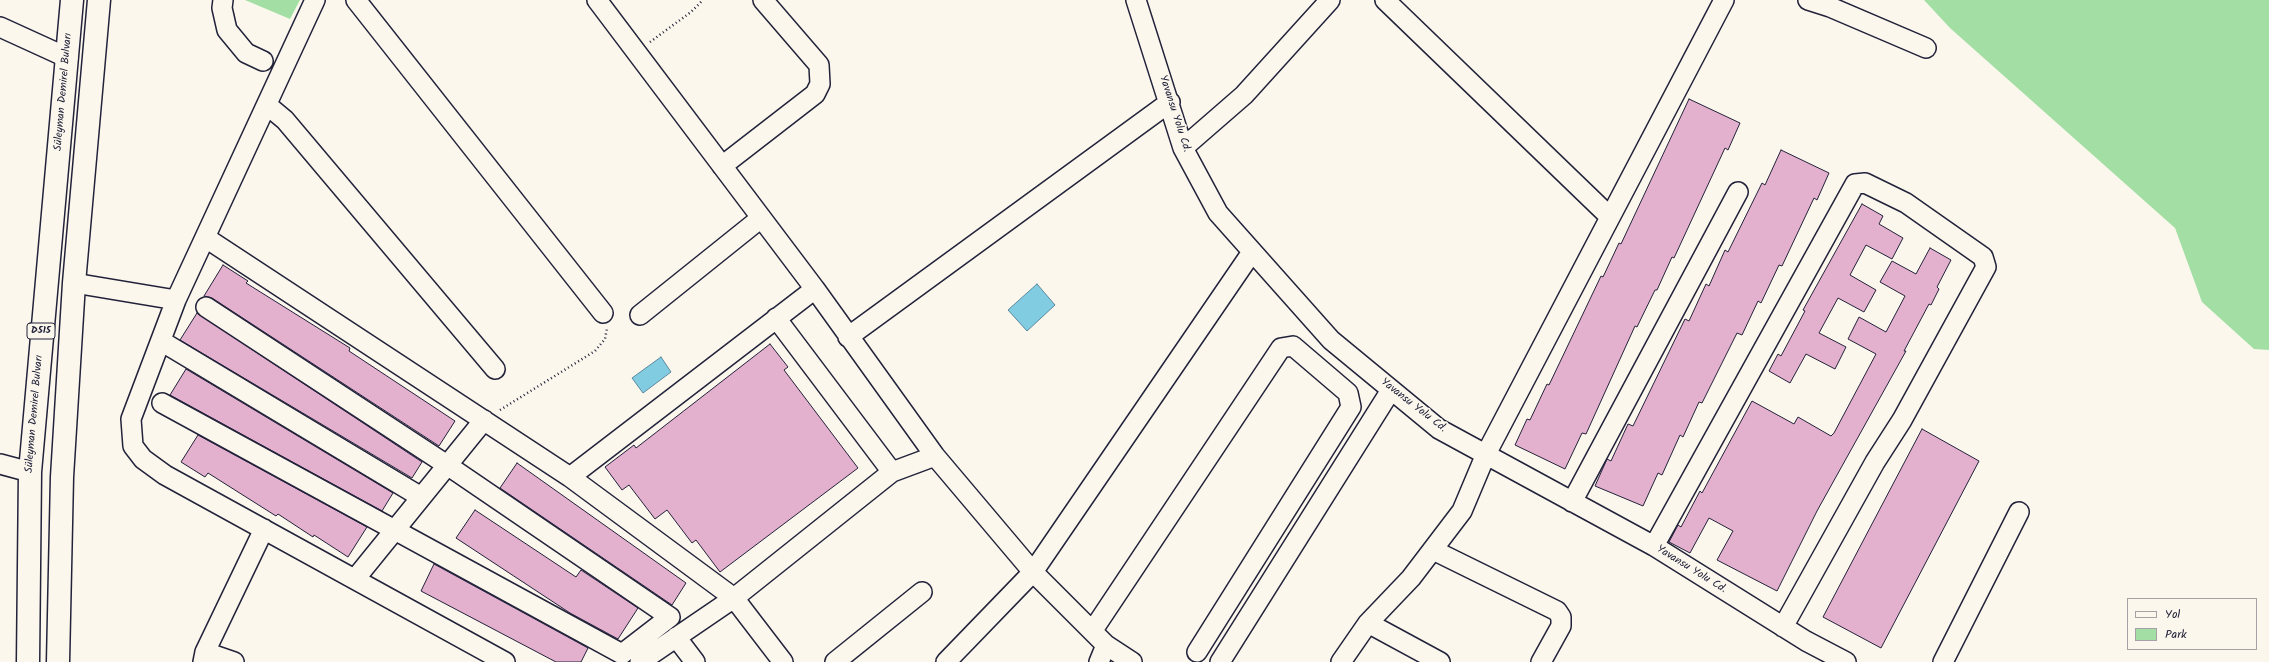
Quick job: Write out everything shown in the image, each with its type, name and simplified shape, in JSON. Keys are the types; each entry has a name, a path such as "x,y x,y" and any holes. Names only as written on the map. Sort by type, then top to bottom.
{"highway":[{"name":"Süleyman Demirel Bulvarı","path":"28,662 27,571 30,472 46,277 68,58 72,0"},
{"name":"D515","path":"58,662 62,477 74,283 99,0"}],"street":[{"path":"223,0 222,8 227,30 246,53 263,61"},
{"path":"315,0 176,300 131,419 133,446 143,458 165,475 505,662"},
{"path":"356,0 603,313"},
{"path":"597,0 815,289 934,456 1033,572 1093,630 1103,653 1132,662"},
{"path":"722,166 815,94 820,84 820,65 764,0"},
{"name":"Yavansu Yolu Cd.","path":"1136,0 1170,102 1183,148 1218,213 1331,340 1438,429 1654,546 1783,627 1820,656 1846,662"},
{"path":"1183,148 1244,95 1330,0"},
{"path":"1385,0 1610,217"},
{"path":"1342,662 1368,623 1411,578 1462,511 1486,454 1724,0"},
{"path":"1808,0 1830,7 1926,48"},
{"path":"0,27 68,58"},
{"path":"848,337 1170,102"},
{"path":"266,105 285,120 495,369"},
{"path":"1654,546 1855,184 1865,183 1906,203 1983,258 1986,268 1902,420 1875,462 1783,627"},
{"path":"1572,502 1738,192"},
{"path":"640,315 761,218"},
{"path":"206,238 570,477 734,598 783,662"},
{"path":"946,662 1033,572 1252,252"},
{"path":"74,283 176,300"},
{"path":"570,477 815,289"},
{"path":"162,403 622,654 670,617 447,465 206,307"},
{"path":"776,318 892,472"},
{"path":"161,341 421,497"},
{"path":"1093,630 1281,348 1293,346 1348,393 1351,406 1197,652"},
{"path":"1220,662 1391,390"},
{"path":"355,579 484,420"},
{"path":"640,662 734,598 892,472 934,456"},
{"path":"0,464 30,472"},
{"path":"1943,662 2019,512"},
{"path":"234,662 204,657 264,529"},
{"path":"1432,550 1557,611 1561,617 1561,626 1541,662"},
{"path":"834,662 922,592"},
{"path":"1368,623 1440,662"},
{"path":"676,637 695,662"}],"path":[{"path":"636,51 691,12 703,0"},
{"path":"484,420 601,346 607,332 606,319 603,313"}],"green space":[{"path":"245,0 300,0 290,19"},
{"path":"1924,0 2269,0 2269,350 2254,349 2202,302 2175,228 1950,28"}],"water":[{"path":"1037,284 1055,305 1027,331 1008,310"},
{"path":"661,357 671,372 643,393 632,378"}],"building":[{"path":"1689,99 1740,123 1728,150 1725,148 1674,258 1672,257 1657,290 1655,290 1637,327 1635,326 1586,434 1582,433 1565,469 1515,445 1527,419 1530,420 1547,384 1549,385 1601,276 1603,277 1619,243 1621,244"},
{"path":"1781,150 1829,173 1817,200 1814,198 1782,266 1779,265 1761,303 1758,301 1742,335 1737,333 1702,403 1699,402 1683,437 1680,435 1662,475 1658,473 1643,506 1595,486 1607,459 1611,461 1628,424 1633,426 1685,319 1689,321 1706,284 1709,286 1725,250 1728,252 1762,183 1765,185"},
{"path":"1862,204 1883,216 1879,224 1903,238 1892,259 1866,245 1850,275 1876,290 1864,312 1838,298 1819,333 1846,347 1835,369 1806,354 1790,383 1769,371 1778,354 1781,356 1805,311 1803,310"},
{"path":"1930,248 1951,260 1937,287 1939,289 1931,305 1929,304 1904,351 1906,351 1817,511 1777,591 1717,560 1733,531 1709,518 1690,553 1669,542 1678,525 1681,527 1700,491 1702,493 1752,401 1794,424 1798,417 1831,436 1834,433 1876,354 1848,339 1859,317 1886,332 1905,296 1880,282 1892,261 1916,274"},
{"path":"223,265 248,281 246,283 350,348 349,351 455,421 439,446 212,298 204,296"},
{"path":"197,313 422,462 412,478 180,340"},
{"path":"770,344 788,367 784,370 858,468 720,572 696,540 692,543 667,510 655,519 629,485 622,490 605,467 634,445 636,448"},
{"path":"186,369 393,493 382,511 170,395"},
{"path":"1922,429 1979,461 1881,648 1823,617"},
{"path":"198,435 367,527 348,557 314,535 313,537 278,514 276,516 208,473 205,477 181,462"},
{"path":"517,463 686,583 672,605 500,488"},
{"path":"475,510 576,577 581,570 638,608 618,639 570,613 456,538"},
{"path":"434,564 588,648 581,662 556,662 421,591"}]}
